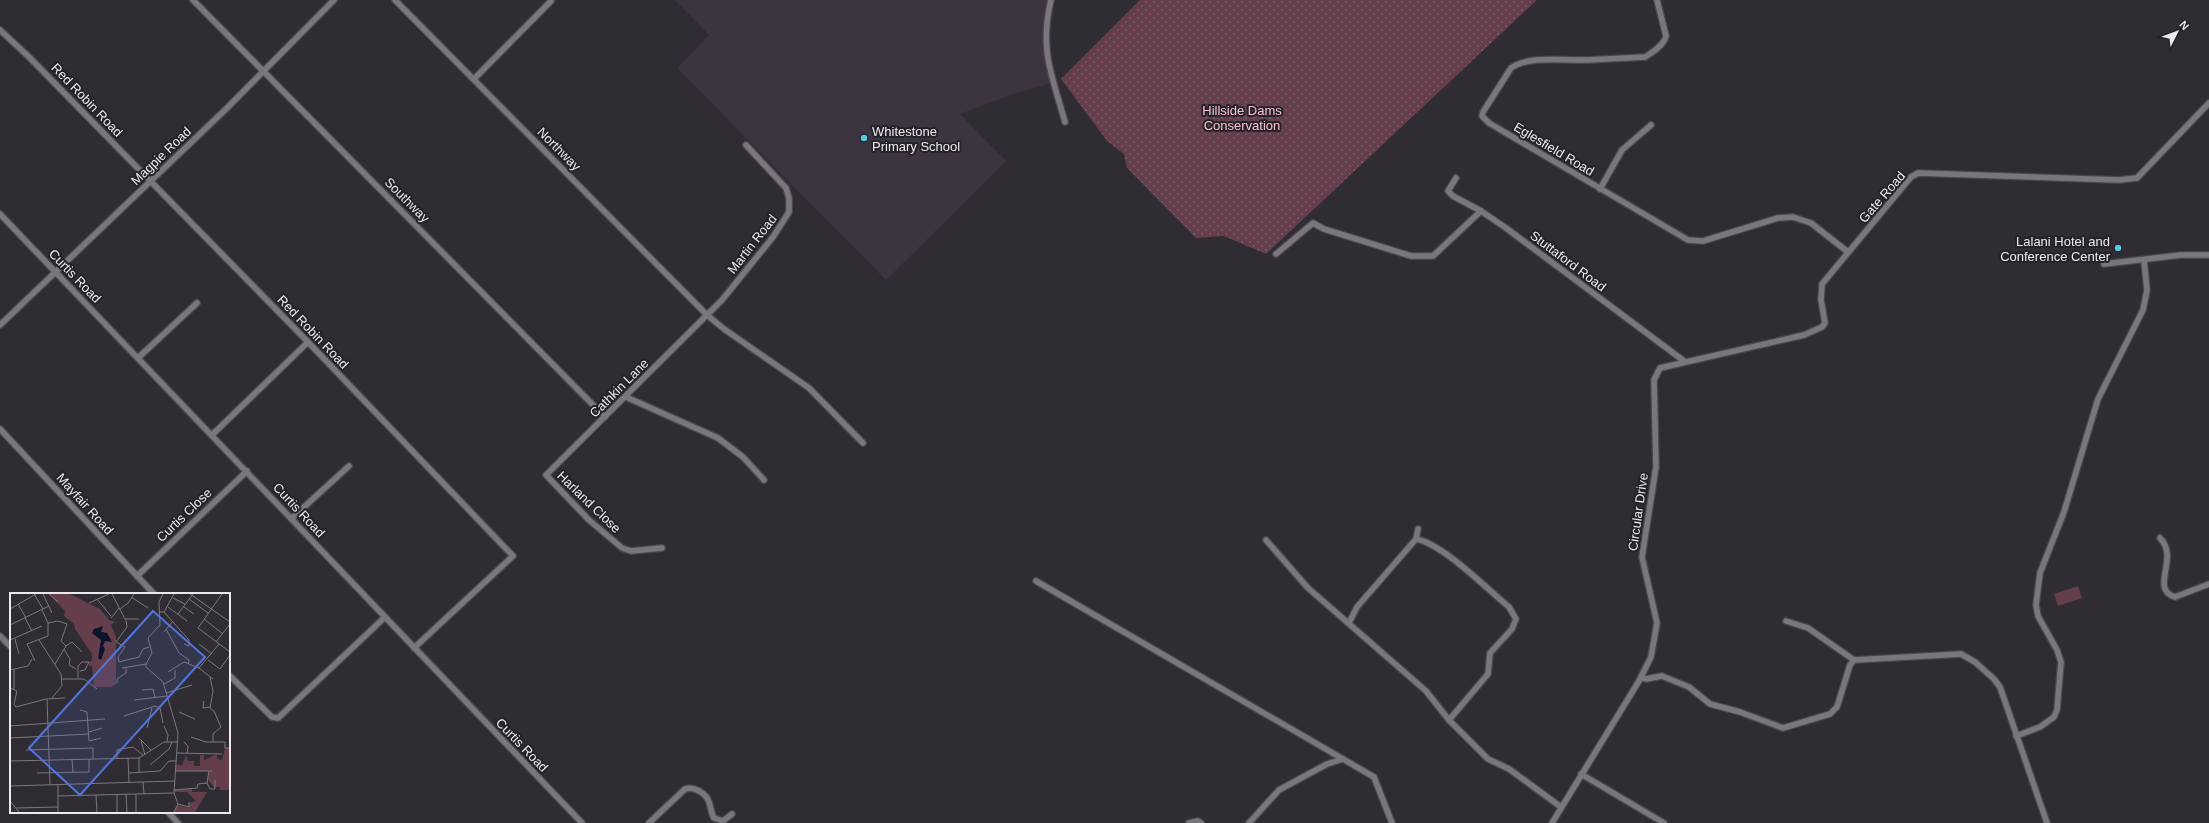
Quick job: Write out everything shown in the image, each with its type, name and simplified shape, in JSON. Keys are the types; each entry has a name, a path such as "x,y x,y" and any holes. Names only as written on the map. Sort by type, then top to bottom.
{"street":[{"name":"Southway","path":"193,0 605,417"},
{"name":"Magpie Road","path":"0,325 151,181 334,0"},
{"name":"Northway","path":"395,0 707,315 724,329 805,385 864,443"},
{"path":"1051,0 1045,30 1045,51 1066,122"},
{"name":"Eglesfield Road","path":"1657,0 1666,36 1651,53 1645,56 1586,60 1532,60 1516,64 1511,68 1483,112 1482,116 1489,123 1691,241 1703,241 1778,218 1793,217 1812,223 1848,252"},
{"path":"474,79 551,1"},
{"name":"Red Robin Road","path":"0,30 29,57 151,181 513,556 414,648"},
{"name":"Gate Road","path":"1684,361 1804,335 1822,327 1825,323 1821,300 1822,284 1911,177 1918,173 2119,180 2137,178 2209,103"},
{"path":"1600,189 1622,150 1651,125"},
{"name":"Martin Road","path":"707,315 748,269 786,219 789,212 789,198 786,188 746,145"},
{"name":"Stuttaford Road","path":"1456,178 1448,191 1453,196 1481,211 1684,361"},
{"path":"1276,254 1313,223 1324,229 1411,256 1433,256 1481,211"},
{"name":"Curtis Road","path":"0,214 292,518 384,618 582,823"},
{"path":"2104,264 2181,256 2209,255"},
{"path":"2016,736 2040,727 2054,717 2057,710 2061,662 2057,650 2038,616 2036,605 2040,573 2064,512 2098,399 2143,310 2147,290 2144,260"},
{"path":"138,358 197,303"},
{"name":"Cathkin Lane","path":"546,475 707,315"},
{"path":"212,435 308,342"},
{"name":"Circular Drive","path":"1552,823 1651,657 1657,623 1642,557 1656,467 1654,380 1660,368 1684,361"},
{"path":"626,397 718,438 743,457 764,480"},
{"name":"Mayfair Road","path":"0,429 153,593"},
{"path":"292,518 349,466"},
{"name":"Curtis Close","path":"137,576 247,471"},
{"name":"Harland Close","path":"546,475 589,520 622,548 631,551 662,548"},
{"path":"1349,623 1357,607 1416,539 1418,529"},
{"path":"2160,538 2166,544 2168,552 2168,561 2163,578 2164,587 2170,595 2175,597 2209,584"},
{"path":"1416,539 1424,540 1440,550 1509,607 1516,619 1512,629 1490,653 1488,674 1449,720"},
{"path":"1266,540 1308,588 1426,691 1449,720 1488,759 1509,769 1562,807"},
{"path":"1036,581 1374,777 1392,823"},
{"path":"230,676 272,717 278,718 384,618"},
{"path":"1786,621 1808,628 1854,660 1956,653 1967,657 1997,682 2047,823"},
{"path":"0,636 10,646"},
{"path":"1640,677 1646,679 1662,676 1689,687 1710,704 1740,712 1783,728 1830,714 1837,707 1850,665 1854,660"},
{"path":"1249,823 1279,790 1327,764 1343,759"},
{"path":"1582,774 1664,823"},
{"path":"649,823 690,787 696,788 708,800 714,818 724,822 732,814"},
{"path":"169,813 178,823"},
{"path":"1189,823 1198,821 1201,823"}],"shaded area":[{"name":"Whitestone Primary School","path":"675,0 1050,0 1046,17 1053,83 1016,93 960,114 1006,161 886,280 677,68 709,35"}],"green space":[{"name":"Hillside Dams Conservation","path":"1140,0 1537,0 1266,254 1224,236 1196,238 1127,168 1124,154 1107,141 1061,79"},
{"path":"2078,586 2082,598 2058,606 2054,594"}],"place":[{"name":"Whitestone Primary School","path":"864,138"},
{"name":"Lalani Hotel and Conference Center","path":"2118,248"}]}
